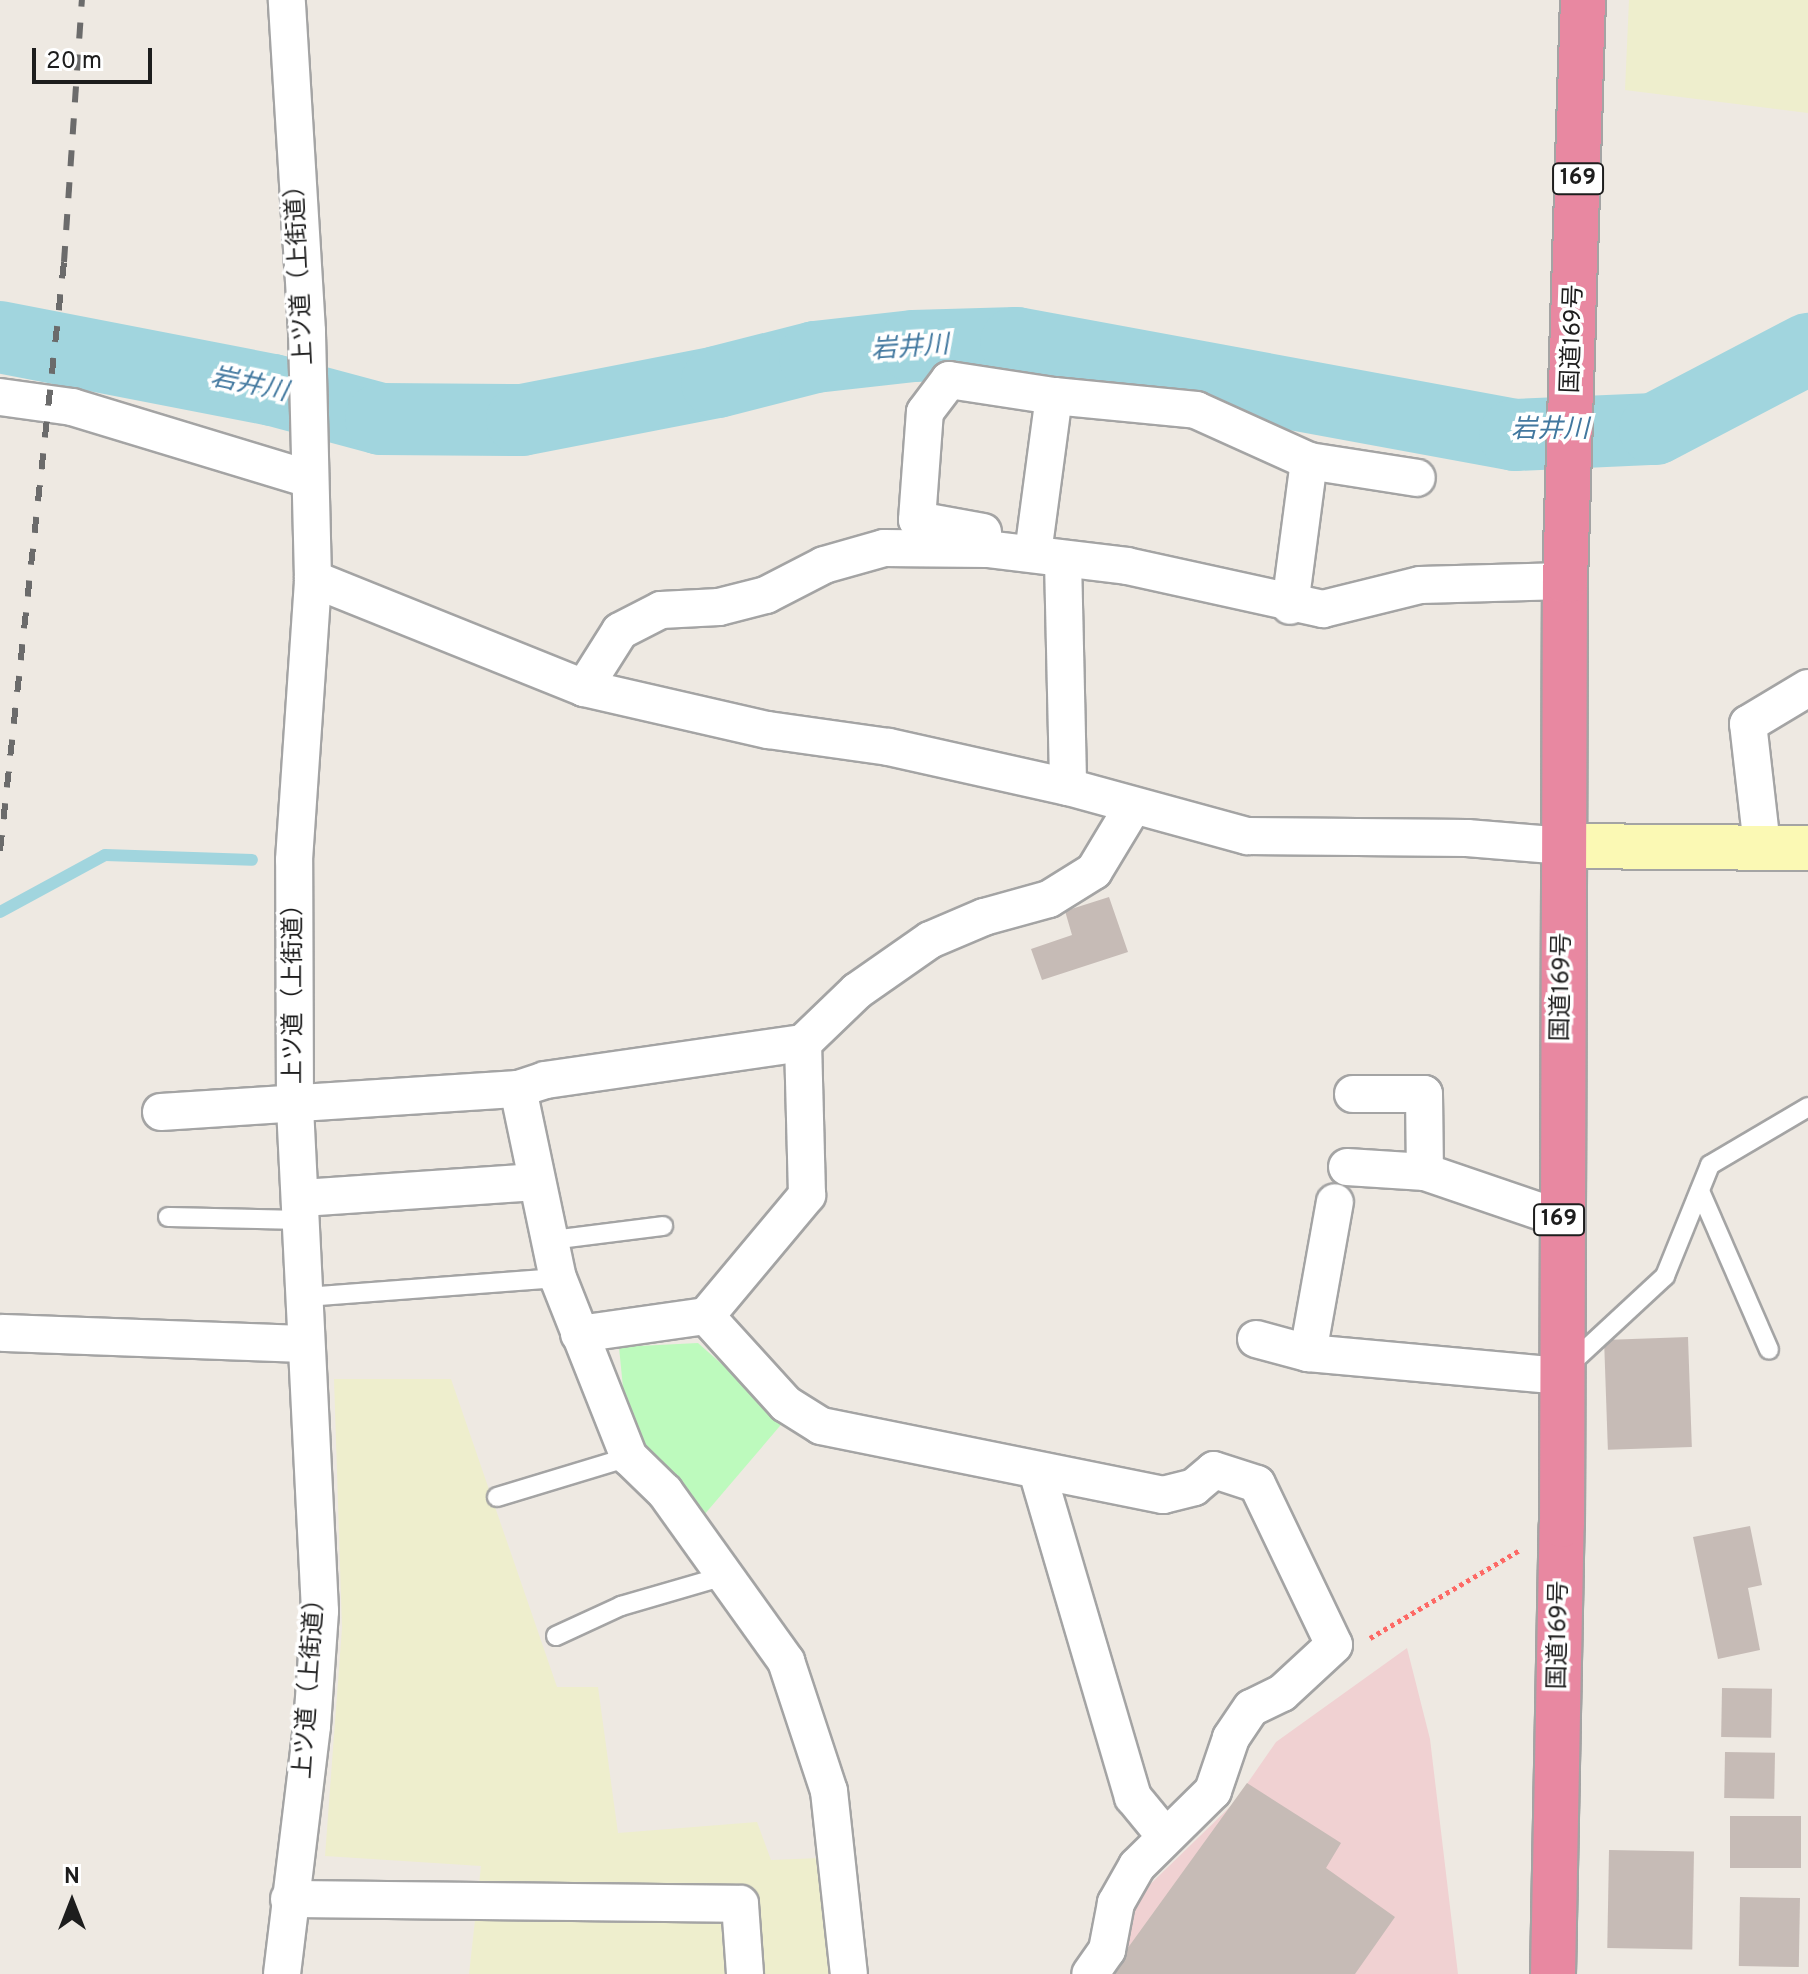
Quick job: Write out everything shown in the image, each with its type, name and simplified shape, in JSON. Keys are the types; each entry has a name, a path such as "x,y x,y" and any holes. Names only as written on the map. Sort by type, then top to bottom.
{"highway":[{"name":"国道169号","path":"1553,1974 1562,1525 1559,1218 1565,846 1565,581 1583,0"}],"street":[{"name":"上ツ道（上街道）","path":"282,1974 312,1726 320,1611 295,1107 294,860 313,579 307,331 287,0"},
{"path":"987,549 983,531 917,520 925,412 949,380 1054,396 1196,410 1309,461 1417,478"},
{"path":"1054,396 1048,557 1068,787"},
{"path":"0,397 72,407 309,479"},
{"path":"1290,606 1309,461"},
{"path":"584,688 620,631 661,610 719,607 766,595 824,565 884,548 987,549 1127,566 1290,606 1323,609 1420,585 1565,581"},
{"path":"313,579 584,688 669,710 889,747 1068,787 1132,808 1247,836 1467,838 1565,846 1808,848"},
{"path":"1762,846 1748,724 1808,688"},
{"path":"161,1112 295,1107 335,1098 518,1089 545,1080 803,1043 857,991 930,940 984,917 1049,899 1094,871 1132,808"},
{"path":"579,1334 706,1316 807,1195 803,1043"},
{"path":"518,1089 558,1278 629,1457 665,1492 786,1661 829,1791 849,1974"},
{"path":"1353,1094 1424,1094 1425,1172"},
{"path":"1347,1167 1425,1172 1559,1218"},
{"path":"302,1209 536,1182"},
{"path":"1308,1353 1335,1202"},
{"path":"706,1316 786,1404 821,1426 1163,1495 1194,1487 1214,1470 1257,1484 1334,1645 1282,1693 1251,1708 1231,1738 1213,1791 1137,1866 1116,1903 1107,1950 1090,1974"},
{"path":"2,1333 75,1339 306,1344"},
{"path":"1256,1339 1308,1353 1560,1376"},
{"path":"1037,1471 1133,1797 1165,1836"},
{"path":"289,1899 740,1904 745,1974"}],"lane":[{"path":"1560,1376 1594,1337 1665,1276 1710,1165 1808,1107"},
{"path":"1700,1191 1769,1350"},
{"path":"168,1217 302,1209"},
{"path":"552,1240 663,1226"},
{"path":"305,1297 558,1278"},
{"path":"497,1497 629,1457"},
{"path":"556,1636 621,1606 724,1576"}],"path":[{"path":"1334,1645 1349,1651 1562,1525"}],"shaded area":[{"path":"1407,1648 1430,1739 1458,1974 1110,1974 1135,1899 1233,1804 1276,1742"}],"green space":[{"path":"1629,0 1808,0 1808,113 1625,90"},
{"path":"698,1343 785,1420 704,1515 627,1428 619,1347"},
{"path":"334,1379 451,1379 557,1687 598,1687 618,1833 757,1822 771,1860 820,1858 833,1974 469,1974 481,1866 325,1856 342,1628"}],"building":[{"path":"1109,897 1128,952 1042,980 1031,949 1072,935 1065,911"},
{"path":"1688,1337 1692,1447 1608,1450 1604,1340"},
{"path":"1750,1526 1762,1585 1748,1588 1760,1650 1718,1659 1693,1537"},
{"path":"1722,1688 1772,1689 1771,1738 1721,1737"},
{"path":"1725,1752 1775,1753 1774,1799 1724,1798"},
{"path":"1247,1783 1341,1843 1326,1868 1395,1917 1355,1974 1109,1974"},
{"path":"1730,1816 1801,1816 1801,1868 1730,1868"},
{"path":"1609,1850 1694,1851 1692,1949 1607,1948"},
{"path":"1740,1897 1800,1898 1799,1967 1739,1966"}],"waterway":[{"name":"岩井川","path":"0,337 273,390 381,419 522,420 717,382 815,357 913,346 1016,343 1515,435 1655,429 1808,349"},
{"path":"0,912 105,855 252,860"}],"railway":[{"path":"0,851 64,262 82,0"}]}
